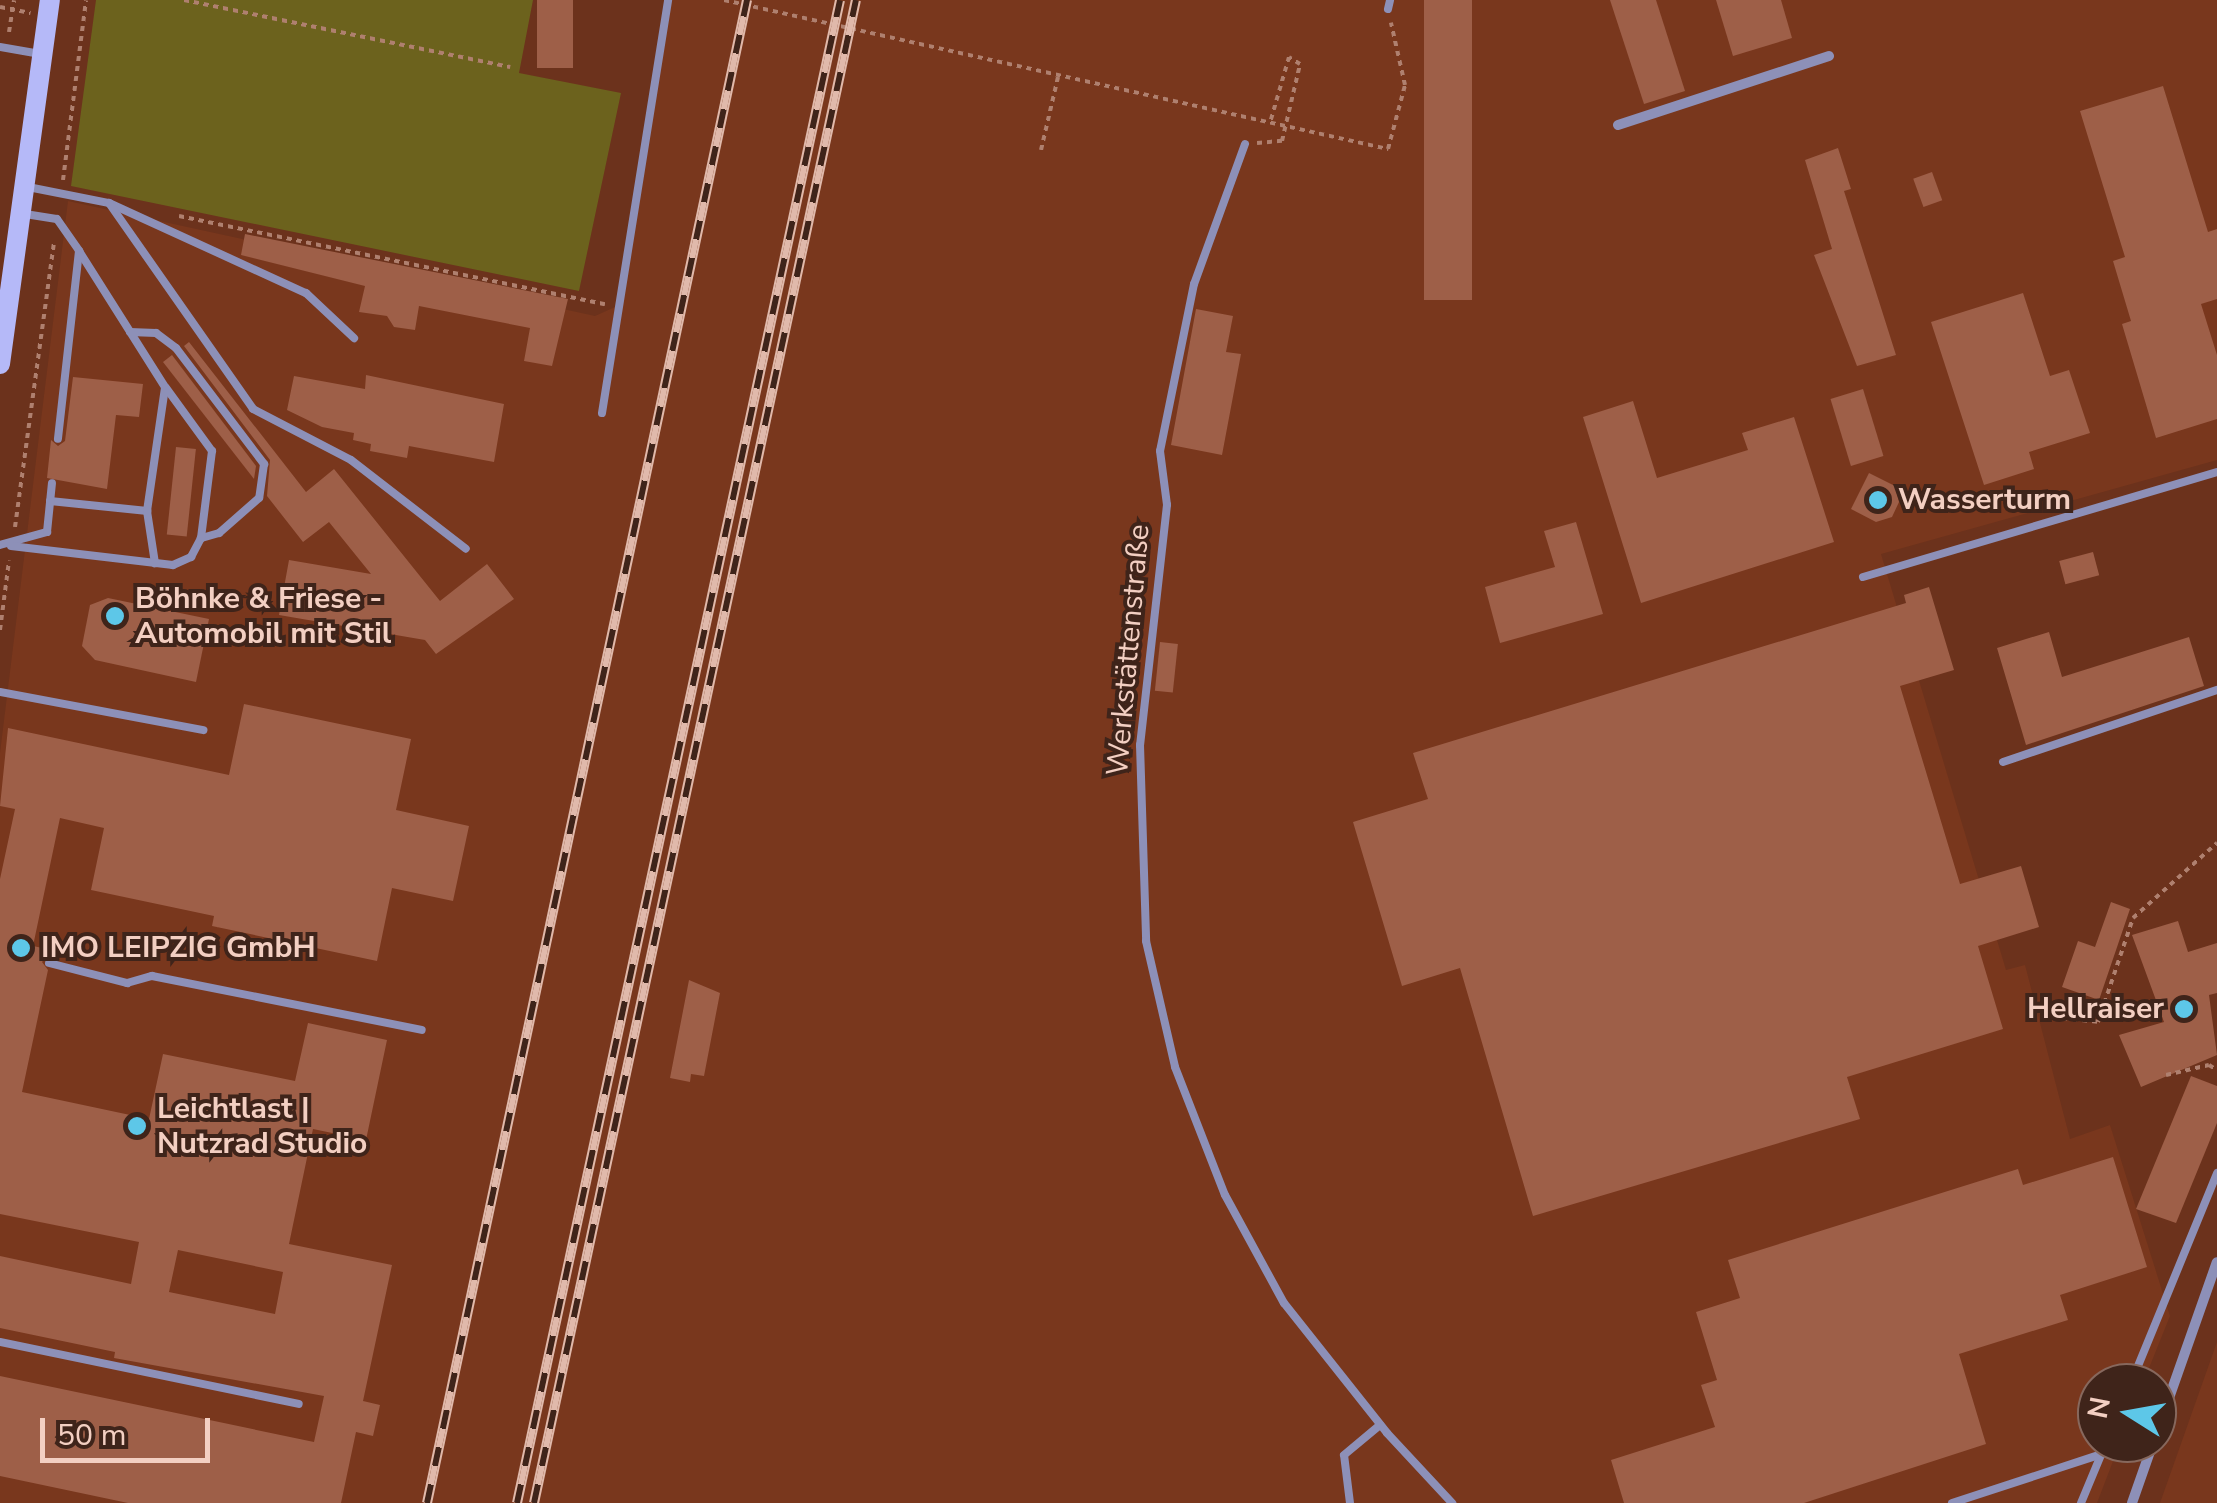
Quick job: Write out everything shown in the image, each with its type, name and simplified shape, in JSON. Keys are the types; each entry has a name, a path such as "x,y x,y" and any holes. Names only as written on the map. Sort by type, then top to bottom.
{"main road":[{"path":"0,364 50,0"}],"street":[{"path":"1618,126 1829,56"},
{"path":"2177,1375 2217,1262"},
{"path":"2132,1503 2146,1463"}],"lane":[{"path":"602,412 615,308 668,0"},
{"path":"0,47 41,54"},
{"name":"Werkstättenstraße","path":"1245,144 1194,284 1160,451 1167,504 1140,746 1146,941 1175,1066 1225,1194 1284,1303 1380,1425 1452,1503"},
{"path":"23,186 110,203 306,293 354,338"},
{"path":"110,203 253,409 352,460 466,549"},
{"path":"0,545 155,563 191,557 202,538 212,451 164,387 57,219 20,213"},
{"path":"58,439 79,251"},
{"path":"130,332 156,333 176,348 264,464 259,498 218,533 202,538"},
{"path":"155,563 147,511 164,387"},
{"path":"1862,578 2217,472"},
{"path":"12,546 46,532 52,484"},
{"path":"50,500 147,511"},
{"path":"2003,762 2217,690"},
{"path":"0,692 203,730"},
{"path":"49,963 127,983 152,976 422,1030"},
{"path":"2139,1363 2217,1173"},
{"path":"0,1342 299,1404"},
{"path":"1350,1503 1344,1455 1380,1425"},
{"path":"1952,1503 2077,1462"},
{"path":"2080,1503 2098,1463"}],"path":[{"path":"0,7 12,10 14,0"},
{"path":"62,193 86,0"},
{"path":"184,0 510,67"},
{"path":"724,0 1388,149 1405,85 1389,5"},
{"path":"773,11 775,0"},
{"path":"1245,144 1282,141 1300,64 1289,57 1270,123"},
{"path":"1041,150 1058,75"},
{"path":"162,213 615,308"},
{"path":"0,630 57,219"},
{"path":"2062,1018 2098,1022 2133,918 2217,843"},
{"path":"2166,1075 2209,1065 2217,1070"}],"shaded area":[{"path":"96,0 533,0 519,73 621,93 579,291 71,186"},
{"path":"668,0 2217,0 2217,460 1881,554 2006,970 2025,965 2070,1139 2110,1125 2170,1316 2151,1363 2077,1363 2077,1463 2112,1463 2097,1503 0,1503 0,753 68,201 595,316 615,307"},
{"path":"2217,1342 2217,1503 2160,1503"}],"building":[{"path":"537,0 573,0 573,68 537,68"},
{"path":"1424,0 1472,0 1472,300 1424,300"},
{"path":"1610,0 1656,0 1685,91 1644,104"},
{"path":"1716,0 1781,0 1792,38 1733,56"},
{"path":"2163,86 2208,232 2217,229 2217,299 2201,304 2217,355 2217,419 2156,438 2122,324 2131,321 2113,261 2125,257 2080,111"},
{"path":"1838,148 1851,189 1844,191 1896,355 1857,366 1814,255 1832,249 1805,160"},
{"path":"1932,172 1942,200 1923,207 1913,179"},
{"path":"245,234 568,299 552,366 524,361 530,328 419,306 415,330 394,327 387,316 359,312 365,286 241,255"},
{"path":"2023,293 2050,376 2069,370 2090,433 2029,452 2034,469 1984,485 1931,322"},
{"path":"1196,309 1233,316 1226,352 1241,354 1222,455 1171,445"},
{"path":"189,342 306,492 334,469 440,601 487,564 514,599 436,654 425,640 279,615 289,560 371,574 329,522 303,542 267,496 270,460 184,346"},
{"path":"172,355 256,466 254,479 163,362"},
{"path":"366,375 504,404 494,462 409,446 407,458 370,451 371,444 353,440 354,433 322,427 287,410 294,376 365,389"},
{"path":"73,377 143,384 139,417 116,415 107,489 47,478 51,440 58,446 65,441"},
{"path":"1863,389 1883,456 1851,466 1830,399"},
{"path":"1633,401 1657,478 1748,450 1742,433 1794,417 1834,542 1641,603 1583,417"},
{"path":"176,447 196,449 187,537 167,535"},
{"name":"Wasserturm","path":"1869,473 1895,486 1899,502 1892,517 1876,522 1851,509"},
{"path":"1576,522 1603,614 1500,643 1485,587 1555,567 1544,531"},
{"path":"2093,552 2099,575 2065,584 2059,561"},
{"path":"1929,587 1954,670 1900,686 1960,884 2021,866 2039,927 1978,946 2003,1029 1847,1077 1860,1119 1533,1216 1460,968 1402,986 1353,822 1428,799 1413,753 1906,603 1904,595"},
{"path":"108,598 209,619 196,682 95,660 82,646 90,605"},
{"path":"2049,632 2062,677 2189,637 2204,686 2026,745 1997,648"},
{"path":"1160,642 1178,644 1173,693 1155,691"},
{"path":"244,704 411,739 396,810 469,826 453,901 392,888 377,961 212,926 214,916 91,890 104,828 60,818 33,946 52,950 42,962 48,970 22,1092 149,1119 163,1054 295,1081 308,1023 387,1040 366,1140 313,1129 289,1244 392,1265 363,1401 380,1405 373,1436 356,1432 341,1503 128,1503 0,1476 0,1376 314,1442 324,1396 114,1358 115,1352 0,1328 0,1256 131,1284 139,1242 0,1214 0,879 15,809 0,806 8,728 229,775","holes":["178,1250 283,1272 275,1314 169,1292"]},
{"path":"2111,902 2130,909 2099,1000 2062,987 2078,941 2095,947"},
{"name":"Hellraiser","path":"2178,921 2188,952 2217,943 2217,993 2209,995 2217,1055 2141,1087 2119,1035 2164,1022 2132,935"},
{"path":"689,980 720,993 704,1076 691,1074 690,1082 670,1078"},
{"path":"2191,1076 2217,1086 2217,1123 2176,1223 2136,1209"},
{"path":"2113,1157 2147,1267 2060,1295 2068,1320 1959,1354 1986,1444 1804,1503 1624,1503 1611,1460 1715,1427 1701,1385 1717,1380 1696,1312 1740,1298 1728,1260 2018,1169 2023,1185"}],"railway":[{"path":"427,1503 747,0"},
{"path":"517,1503 840,0"},
{"path":"534,1503 856,0"}],"place":[{"name":"Wasserturm","path":"1878,500"},
{"name":"Böhnke & Friese - Automobil mit Stil","path":"115,616"},
{"name":"IMO LEIPZIG GmbH","path":"21,948"},
{"name":"Hellraiser","path":"2184,1009"},
{"name":"Leichtlast | Nutzrad Studio","path":"137,1126"}]}
